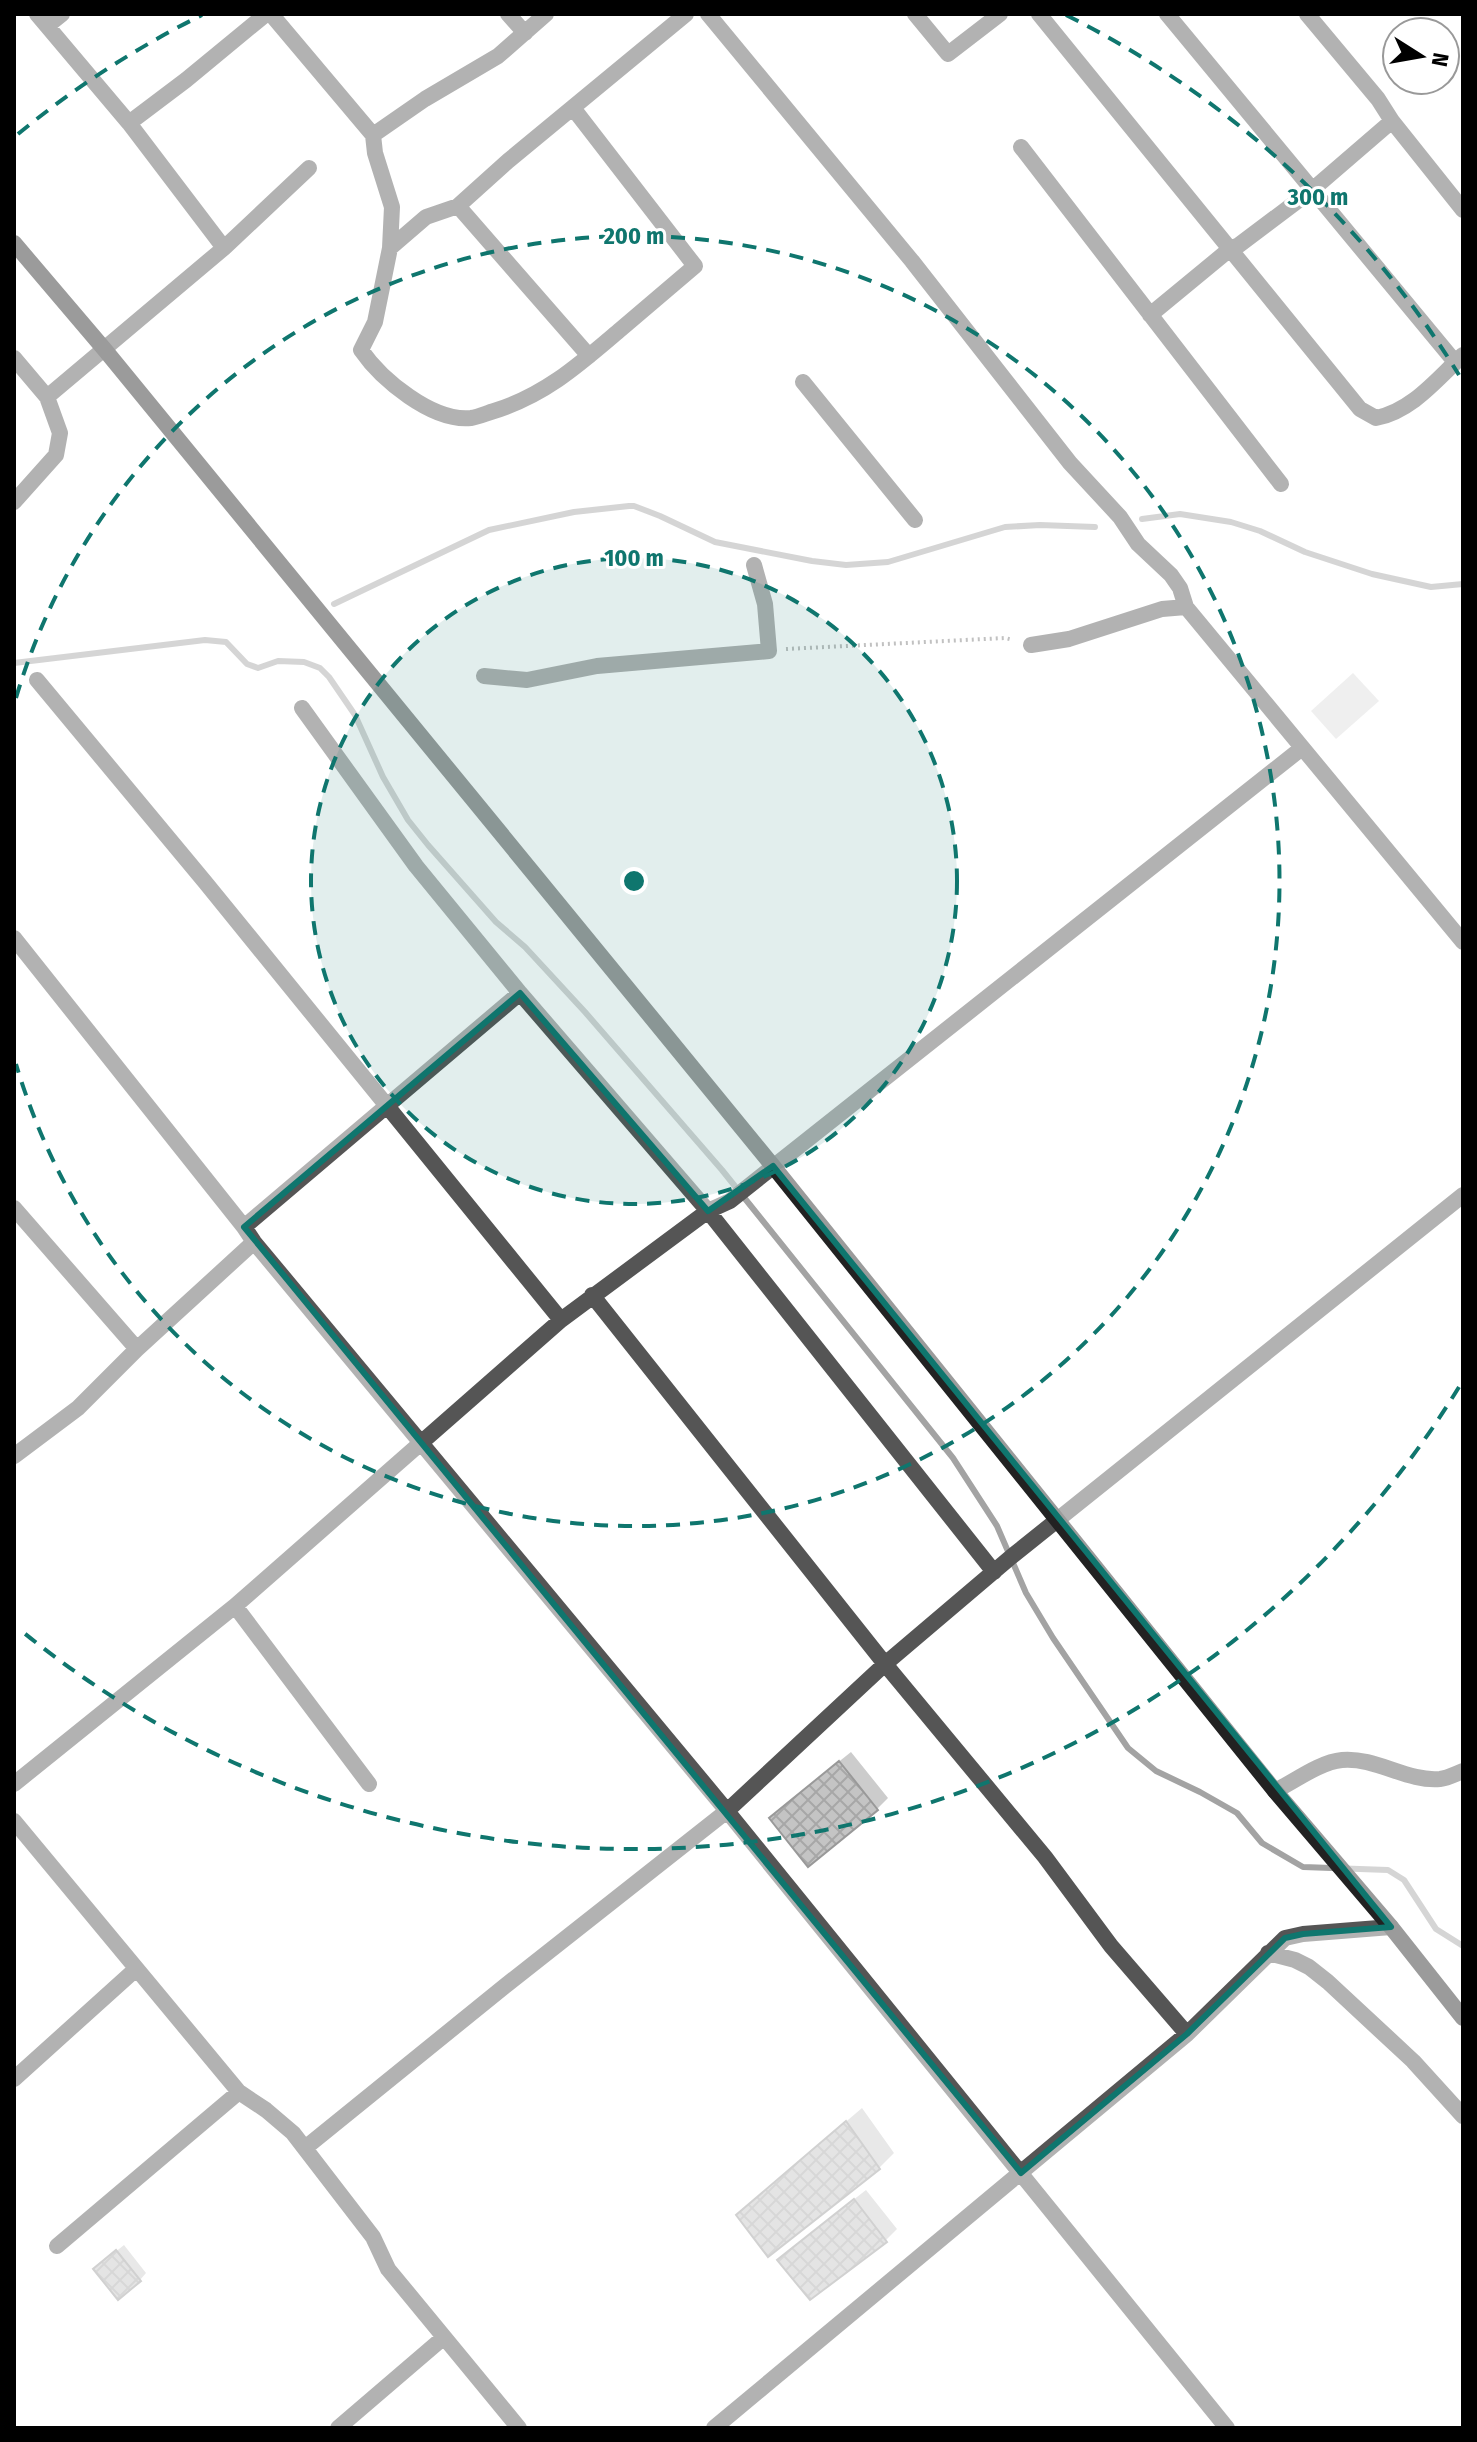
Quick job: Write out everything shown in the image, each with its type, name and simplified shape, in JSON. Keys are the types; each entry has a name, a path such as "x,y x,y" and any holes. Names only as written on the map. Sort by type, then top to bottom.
{"street":[{"path":"62,14 42,20 129,123 224,248"},
{"path":"129,123 268,14 373,135 375,153 392,207 390,248 375,322 361,350 372,366 395,388 429,408 470,418 507,407 548,389 695,266 573,108"},
{"path":"508,14 525,33"},
{"path":"373,135 425,99 498,56 546,14"},
{"path":"390,248 426,217 458,206 686,14"},
{"path":"708,14 912,261 1070,463 1120,517 1138,544 1171,575 1180,588 1186,607 1463,942"},
{"path":"915,14 948,54 1000,14"},
{"path":"1039,14 1360,409 1376,418 1392,415 1459,359 1312,190 1167,14"},
{"path":"1307,14 1378,99 1463,210"},
{"path":"1150,315 1230,249 1312,190 1392,121"},
{"path":"1021,147 1281,484"},
{"path":"47,397 224,248 309,168"},
{"path":"458,206 589,356"},
{"path":"14,243 773,1166 1275,1791 1391,1927 1463,2018"},
{"path":"14,358 47,397 60,433 56,455 14,502"},
{"path":"803,382 915,520"},
{"path":"484,676 527,680 597,666 769,651 765,604 754,565"},
{"path":"1031,645 1069,639 1162,609 1186,607"},
{"path":"37,680 561,1320"},
{"path":"302,708 416,866 520,993 708,1211 994,1572"},
{"path":"14,1784 235,1606 592,1295 708,1211 730,1201 1302,748"},
{"path":"14,938 254,1242 727,1811 1227,2428"},
{"path":"244,1227 520,993"},
{"path":"305,2148 727,1811 885,1664 1057,1518 1463,1195"},
{"path":"14,1208 137,1349"},
{"path":"17,1448 78,1408 137,1349 254,1242"},
{"path":"592,1295 885,1664 1045,1857 1111,1946 1187,2034"},
{"path":"235,1606 369,1784"},
{"path":"1275,1791 1341,1760 1362,1762 1427,1779 1443,1779 1463,1771"},
{"path":"14,1821 239,2092 293,2133 373,2237 388,2269 519,2428"},
{"path":"714,2428 1187,2034 1285,1938 1391,1927"},
{"path":"1268,1953 1295,1960 1328,1982 1413,2061 1463,2116"},
{"path":"14,2079 136,1969"},
{"path":"57,2246 239,2092"},
{"path":"338,2428 443,2338"}],"path":[{"path":"769,651 1005,638 1031,645"}],"highlighted area":[{"path":"520,993 708,1211 773,1166 1391,1927 1285,1938 1187,2034 1021,2173 244,1227"}],"shaded area":[{"path":"1353,673 1379,701 1336,739 1311,711"}],"building":[{"path":"839,1761 878,1810 808,1867 769,1818"},
{"path":"846,2121 880,2169 768,2257 736,2215"},
{"path":"854,2199 887,2242 810,2300 777,2260"},
{"path":"116,2250 141,2281 118,2300 93,2269"}],"waterway":[{"path":"334,604 489,530 574,512 629,506 660,516 715,542 846,565 888,562 1005,527 1095,527"},
{"path":"1142,519 1180,514 1231,522 1260,531 1305,552 1372,574 1431,587 1463,584"},
{"path":"14,663 205,640 226,642 247,664 258,668 278,661 304,662 320,668 355,715 383,777 408,820 428,845 496,922 525,947 585,1012 722,1170 953,1458 997,1526 1026,1593 1053,1638 1128,1748 1156,1771 1237,1813 1262,1843 1303,1867 1388,1870 1404,1880 1436,1929 1463,1946"}]}
